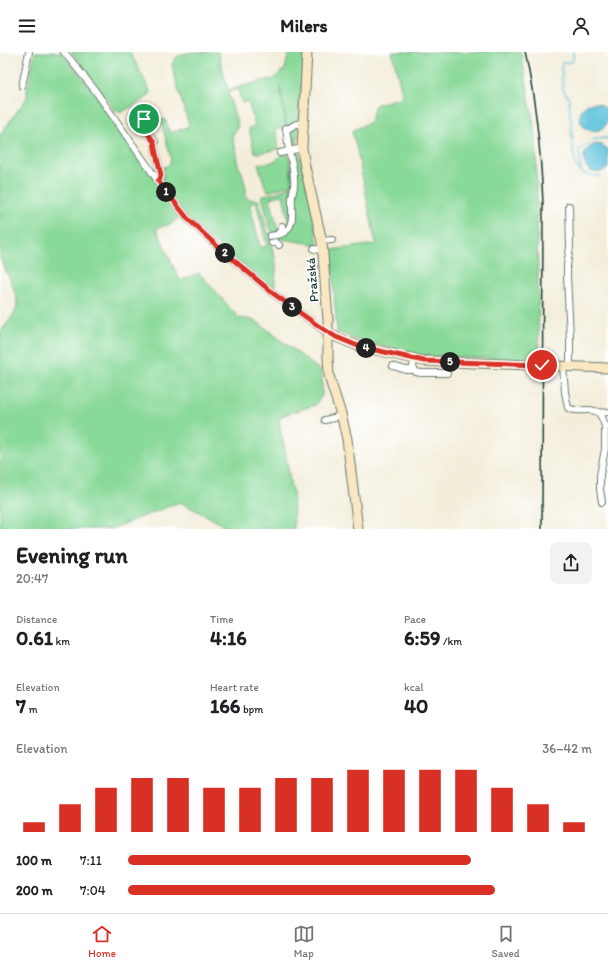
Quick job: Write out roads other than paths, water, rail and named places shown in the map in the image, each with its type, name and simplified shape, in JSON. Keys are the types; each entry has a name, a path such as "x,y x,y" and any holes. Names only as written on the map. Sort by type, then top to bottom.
{"street":[{"path":"22,86 29,52"},
{"path":"64,52 94,89 158,181 188,219 218,247 274,294 329,334 358,346 414,364 424,361 608,368"},
{"name":"Pražská","path":"307,52 302,124 302,148 318,224 319,247 327,299 330,379 347,438 358,529"},
{"path":"139,121 154,142 161,175 158,181"},
{"path":"273,238 286,232 291,224 292,195 295,180 286,129 296,124 302,124"},
{"path":"280,153 302,148"},
{"path":"569,206 570,247 567,276 570,338 566,392 568,408 578,411 594,411 599,413 608,412"},
{"path":"273,238 281,230 282,226"},
{"path":"273,238 275,242 279,244"},
{"path":"319,247 332,240"},
{"path":"393,366 410,371 412,370 414,364"},
{"path":"414,364 416,372 447,373"},
{"path":"599,413 606,427 600,482 602,502"},
{"path":"325,420 334,418 341,414"}],"water":[{"path":"594,103 604,107 608,117 604,127 594,131 584,127 580,117 584,107"},
{"path":"596,144 602,145 608,149 608,168 601,172 589,170 584,159 585,153 589,148"}],"waterway":[{"path":"573,52 573,61 562,63 561,66 563,89 569,99 574,160 578,169 584,174 601,176"},
{"path":"581,172 579,150 595,139 608,138"}],"railway":[{"path":"525,52 537,128 543,204 542,529"}]}
